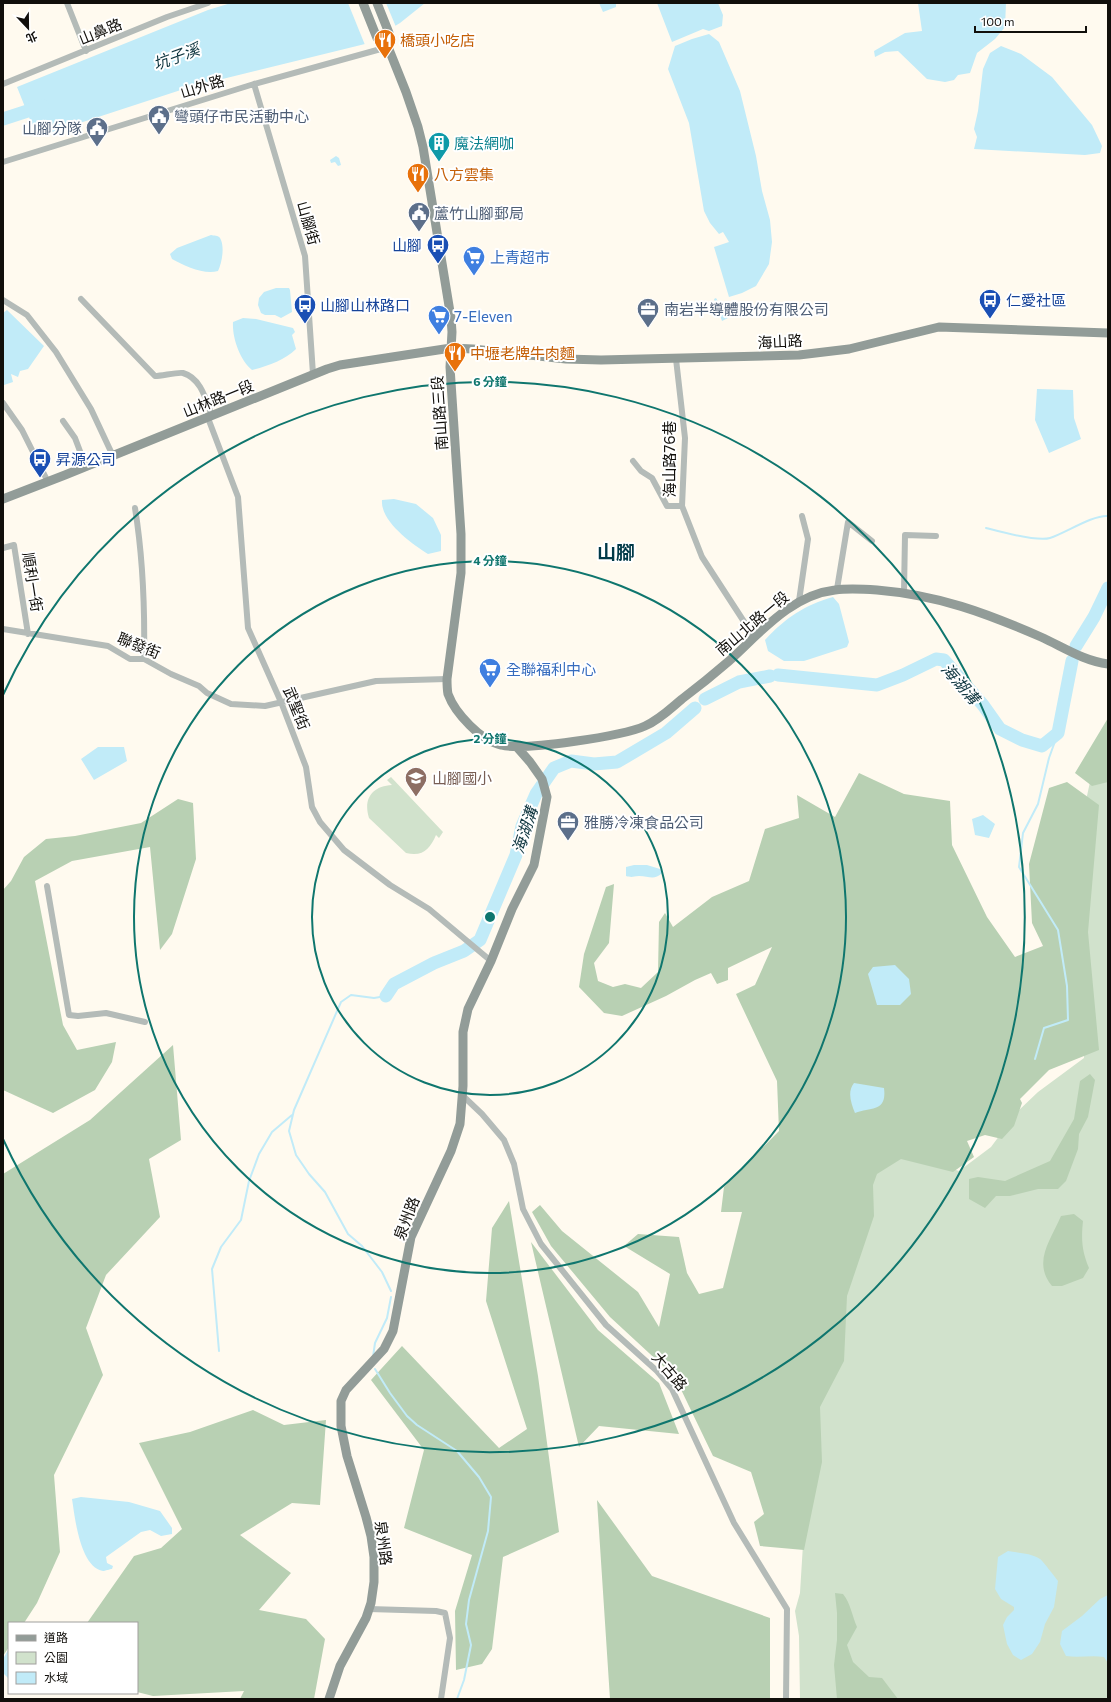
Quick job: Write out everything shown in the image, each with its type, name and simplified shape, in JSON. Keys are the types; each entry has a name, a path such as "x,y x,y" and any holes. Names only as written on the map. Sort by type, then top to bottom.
{"street":[{"path":"67,3 86,51"},
{"name":"山鼻路","path":"3,84 167,17 208,3"},
{"name":"南山路三段","path":"363,3 377,38 388,47"},
{"name":"南山路三段","path":"377,3 389,33 388,47 406,92 423,147 451,318 452,332 450,374 461,534 461,573 447,678 448,692 453,705 464,719 489,741 502,746 516,746"},
{"name":"山外路","path":"3,162 254,84 388,47"},
{"name":"山腳街","path":"254,84 305,256 313,374"},
{"name":"武聖街","path":"82,299 154,376 182,373 196,382 204,394 210,417 238,497 248,628 281,702 306,767 312,807 320,822 344,850 360,864 429,909 491,961"},
{"path":"3,300 27,315 56,352 91,409 114,456"},
{"name":"海山路","path":"451,348 566,359 676,358 799,355 849,349 939,327 1108,333"},
{"name":"山林路一段","path":"3,499 114,456 313,374 340,365 451,348"},
{"name":"海山路76巷","path":"676,358 685,438 682,506 702,557 754,637"},
{"path":"3,404 22,430 48,482"},
{"path":"63,422 74,438 86,467"},
{"path":"633,461 641,471 652,478 667,506 682,506"},
{"path":"135,508 140,542 144,605 144,659"},
{"path":"799,601 808,539 802,516"},
{"path":"837,589 848,522 872,540"},
{"path":"904,592 905,535 936,536"},
{"name":"順利一街","path":"3,548 14,545 28,634"},
{"name":"南山北路一段","path":"516,746 538,745 600,737 644,726 659,718 727,662 775,619 799,601 816,594 837,589 904,592 930,597 990,616 1043,638 1090,660 1108,664"},
{"name":"聯發街","path":"3,629 108,646 130,659 144,659 199,686 207,694 231,704 265,706 376,681 447,678"},
{"name":"泉州路","path":"330,1699 340,1666 366,1618 374,1582 374,1557 366,1517 353,1477 341,1426 341,1401 346,1390 384,1349 393,1331 411,1237 451,1151 460,1124 464,1024 468,1008 491,961 512,909 532,870 547,797 543,783 530,762 516,746"},
{"path":"47,886 69,1015 78,1016 106,1013 145,1022"},
{"name":"大古路","path":"462,1095 482,1114 504,1140 514,1164 523,1209 541,1244 606,1325 657,1371 672,1389 734,1523 787,1609 786,1699"},
{"path":"369,1609 436,1611 444,1613 450,1638 441,1699"}],"green space":[{"path":"1108,718 1108,782 1092,786 1075,773"},
{"path":"1108,771 1108,1699 800,1699 799,1636 795,1611 800,1593 810,1431 867,1175 905,1153 959,1171 991,1147 1017,1112 1038,1092 1084,1058 1077,842 1090,782"},
{"path":"859,773 904,794 950,801 952,845 987,917 1015,957 1043,946 1032,923 1029,864 1049,788 1067,782 1099,805 1088,932 1099,1050 1049,1070 1020,1099 1022,1103 1014,1126 1002,1139 985,1135 967,1141 974,1157 953,1172 901,1159 877,1174 873,1185 874,1216 847,1296 844,1361 820,1407 822,1462 804,1550 760,1546 754,1522 764,1514 751,1472 713,1456 675,1377 610,1317 551,1246 532,1212 540,1205 562,1231 638,1292 659,1327 670,1274 624,1246 638,1234 679,1237 687,1273 699,1294 723,1288 742,1212 721,1212 724,1187 779,1131 777,1081 736,994 755,985 772,947 728,968 728,980 717,984 711,973 622,1016 604,1013 579,987 584,954 606,887 614,884 609,943 594,963 598,981 613,987 625,984 641,988 658,972 659,922 665,913 673,927 712,897 749,881 765,829 799,818 797,795 835,817"},
{"path":"391,777 443,832 439,838 436,835 428,848 421,853 406,853 369,818 367,811 368,799 374,791 379,788 392,785 387,780"},
{"path":"178,799 193,803 196,859 172,934 160,950 150,847 72,861 35,881 63,1025 77,1050 116,1042 112,1062 95,1090 53,1113 3,1090 3,890 11,881 24,857 46,839 75,836 141,823"},
{"path":"173,1045 181,1140 149,1159 160,1217 106,1275 86,1328 103,1375 54,1475 60,1552 37,1603 25,1622 8,1622 8,1648 3,1656 3,1174 90,1120"},
{"path":"1090,1074 1095,1080 1088,1117 1079,1134 1078,1149 1066,1181 1058,1189 1038,1189 1010,1196 996,1196 985,1208 969,1199 969,1179 978,1177 1005,1181 1050,1161 1074,1119 1080,1081"},
{"path":"509,1201 538,1376 559,1532 503,1557 492,1649 482,1664 456,1670 455,1611 472,1555 404,1528 424,1450 371,1380 402,1346 499,1448 527,1429 486,1301 492,1228"},
{"path":"1074,1214 1083,1221 1083,1245 1089,1268 1083,1278 1062,1286 1052,1286 1046,1277 1044,1268 1043,1260 1045,1251 1061,1216"},
{"path":"531,1242 598,1330 659,1383 679,1434 599,1426 579,1447"},
{"path":"253,1410 284,1425 326,1420 320,1505 292,1503 240,1535 291,1573 259,1610 306,1619 325,1639 314,1699 240,1699 244,1691 153,1696 138,1692 138,1622 88,1622 134,1556 161,1548 182,1529 139,1443 190,1432"},
{"path":"597,1500 652,1576 770,1618 770,1699 610,1699"},
{"path":"835,1593 843,1594 846,1598 857,1627 847,1645 853,1662 869,1677 882,1678 898,1699 837,1699 834,1665 837,1640"}],"water":[{"path":"231,3 425,3 400,23 365,44 190,87 37,137 17,87 208,10"},
{"path":"599,3 616,3 616,7 603,12"},
{"path":"657,3 718,3 723,15 722,26 709,31 703,29 672,42"},
{"path":"918,3 1006,3 1005,27 995,39 977,53 970,73 958,75 954,80 945,82 927,79 898,51 885,52 875,57 874,51 905,33 922,31"},
{"path":"709,34 719,42 740,91 756,156 762,191 770,220 772,242 769,264 756,286 742,293 729,297 714,247 729,242 723,232 719,234 710,223 704,211 689,123 668,69 675,46"},
{"path":"1001,46 1021,54 1052,77 1092,125 1102,146 1100,153 1085,155 974,149 977,137 974,129 978,111 983,69 990,53"},
{"path":"336,156 339,158 341,165 338,166 335,162 331,163 330,160"},
{"path":"211,235 219,237 222,241 222,259 218,271 201,271 172,259 170,254 177,248"},
{"path":"276,288 289,288 290,290 292,312 281,318 275,315 265,315 261,313 258,305 259,298 264,292"},
{"path":"716,298 728,318 722,321 714,299"},
{"path":"7,310 44,346 28,369 20,371 18,377 11,374 13,382 4,385 3,313"},
{"path":"243,318 256,319 293,328 295,332 292,335 296,349 276,362 252,370 240,355 235,342 233,322"},
{"path":"1037,389 1073,390 1074,418 1081,439 1049,453 1035,420"},
{"path":"394,499 416,504 433,518 441,535 441,551 428,554 406,538 391,524 383,508 382,500"},
{"path":"833,597 839,604 849,642 847,647 804,661 784,661 768,651 765,640 780,625 804,608"},
{"path":"98,747 124,747 127,761 94,780 81,759"},
{"path":"983,815 995,824 989,838 975,835 972,819"},
{"path":"634,865 647,865 660,869 662,873 656,877 626,876 626,867"},
{"path":"895,965 909,979 911,994 900,1005 877,1005 868,974 873,967"},
{"path":"854,1083 884,1088 884,1096 881,1105 855,1113 850,1094"},
{"path":"81,1497 129,1502 160,1511 172,1528 172,1534 161,1536 150,1530 141,1532 106,1557 107,1563 113,1566 112,1569 103,1571 95,1568 89,1561 84,1551 77,1529 72,1499"},
{"path":"1008,1551 1029,1554 1040,1559 1058,1581 1054,1607 1045,1624 1040,1642 1032,1654 1021,1660 1013,1655 1007,1644 1003,1625 1007,1617 1014,1610 1014,1607 1001,1599 995,1589 998,1557"},
{"path":"1108,1595 1108,1663 1104,1657 1066,1656 1060,1644 1062,1631 1082,1616 1100,1599"},
{"path":"8,1650 8,1678 4,1674 3,1659"}],"pier":[{"path":"348,3 386,3 396,27 365,45"}],"waterway":[{"name":"坑子溪","path":"3,119 43,106"},
{"path":"986,528 1019,536 1044,539 1056,536 1094,518 1108,516"},
{"name":"海湖溝","path":"1076,646 1094,617 1108,588"},
{"name":"海湖溝","path":"778,675 877,685 903,675 936,659 944,660 983,705 1000,729 1022,740 1042,746 1058,733 1072,661"},
{"name":"海湖溝","path":"705,699 739,682 770,676"},
{"name":"海湖溝","path":"386,996 394,984 434,963 464,951 480,940 516,855 522,826 536,794 554,768 571,761 594,764 617,762 666,733 695,708"},
{"path":"1035,1059 1044,1028 1068,1020 1067,986 1058,930 1019,867 1023,833 1038,804 1049,758 1058,733"},
{"path":"386,996 374,998 351,995 341,1002 294,1110 289,1131 296,1155 309,1174 325,1192 348,1234 362,1246 382,1272 391,1291"},
{"path":"219,1351 212,1269 221,1247 241,1220 249,1181 259,1154 272,1132 292,1115"},
{"path":"373,1357 375,1343 387,1318 391,1297"},
{"path":"375,1369 407,1416 417,1425 457,1451 479,1477 491,1497 488,1531 469,1600 466,1624 471,1645 464,1680 457,1699"}],"place":[{"name":"橋頭小吃店","path":"385,60"},
{"name":"彎頭仔市民活動中心","path":"159,136"},
{"name":"山腳分隊","path":"97,148"},
{"name":"魔法網咖","path":"439,162"},
{"name":"八方雲集","path":"418,194"},
{"name":"蘆竹山腳郵局","path":"419,232"},
{"name":"山腳","path":"438,264"},
{"name":"上青超市","path":"474,276"},
{"name":"仁愛社區","path":"990,320"},
{"name":"山腳山林路口","path":"305,324"},
{"name":"南岩半導體股份有限公司","path":"648,328"},
{"name":"7-Eleven","path":"439,336"},
{"name":"中壢老牌牛肉麵","path":"455,372"},
{"name":"昇源公司","path":"40,478"},
{"name":"全聯福利中心","path":"490,688"},
{"name":"山腳國小","path":"416,798"},
{"name":"雅勝冷凍食品公司","path":"568,842"}],"district":[{"name":"山腳","path":"616,551"}]}
